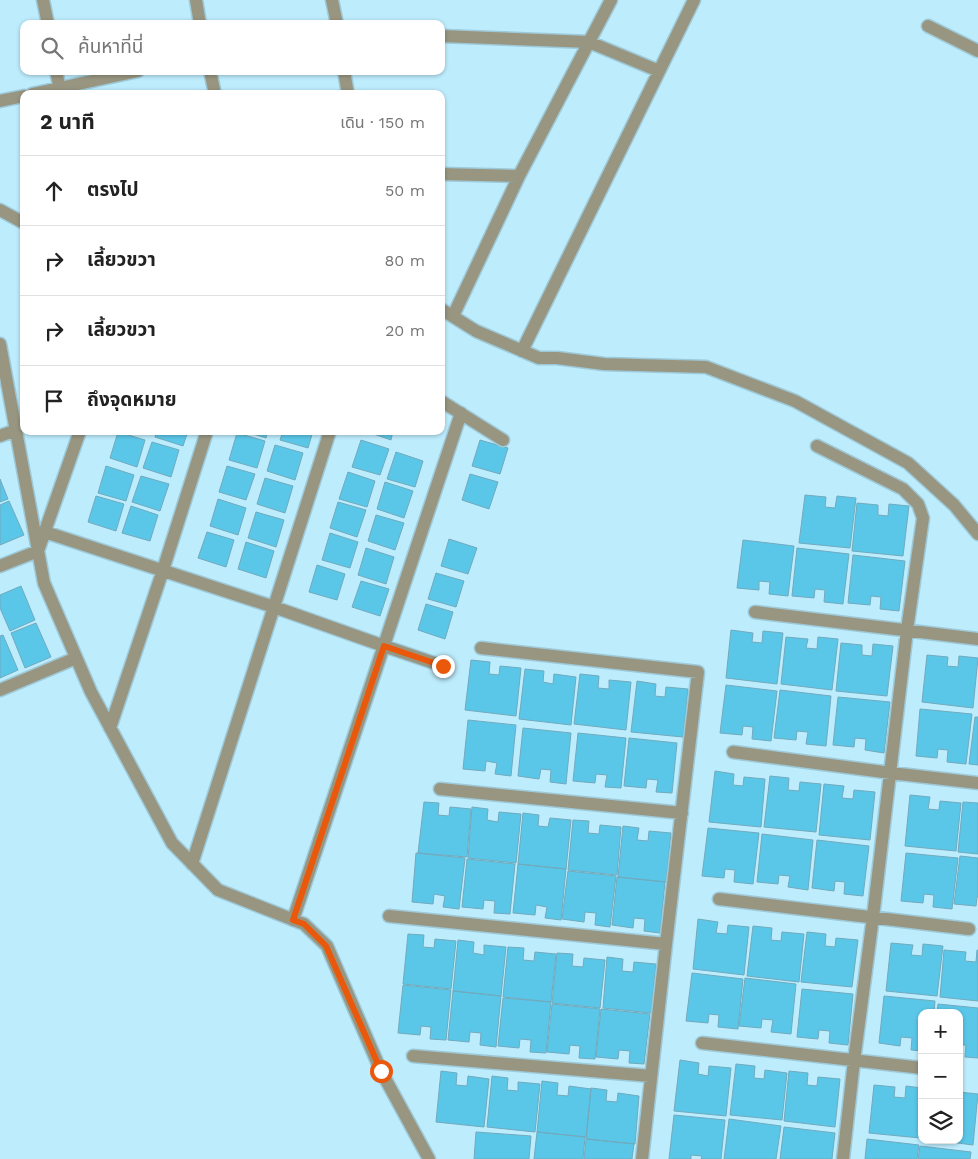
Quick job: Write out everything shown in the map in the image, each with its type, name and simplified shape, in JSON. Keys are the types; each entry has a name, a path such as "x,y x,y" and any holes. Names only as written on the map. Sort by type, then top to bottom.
{"street":[{"path":"43,0 47,20"},
{"path":"196,0 199,20"},
{"path":"332,0 336,20"},
{"path":"453,316 520,176 611,0"},
{"path":"522,351 694,0"},
{"path":"928,26 978,51"},
{"path":"445,36 589,42 659,71"},
{"path":"57,75 60,90"},
{"path":"64,90 122,75"},
{"path":"211,75 214,90"},
{"path":"345,75 347,90"},
{"path":"0,101 20,97"},
{"path":"445,174 520,176"},
{"path":"0,210 20,221"},
{"path":"445,311 476,331 539,358 557,358 604,364 706,367 795,401 908,463 954,505 978,534"},
{"path":"0,344 44,583 91,692 172,843 218,890 304,924 326,946 381,1071 429,1159"},
{"path":"445,403 502,440"},
{"path":"293,920 461,413"},
{"path":"0,436 16,430"},
{"path":"0,566 38,551 79,435"},
{"path":"110,728 206,435"},
{"path":"192,864 329,435"},
{"path":"817,446 903,489 918,504 923,518 907,630 843,1159"},
{"path":"45,532 274,607 443,666"},
{"path":"754,612 978,639"},
{"path":"481,648 698,672 642,1159"},
{"path":"0,690 76,658"},
{"path":"733,752 978,783"},
{"path":"440,789 682,813"},
{"path":"719,899 969,929"},
{"path":"389,916 666,944"},
{"path":"702,1043 918,1068"},
{"path":"413,1056 652,1076"}],"building":[{"path":"117,435 128,435 145,440 137,467 110,458"},
{"path":"156,435 187,435 183,446 155,437"},
{"path":"236,435 244,435 265,441 257,468 229,460"},
{"path":"282,435 312,435 308,448 280,440"},
{"path":"377,435 392,435 391,440"},
{"path":"361,440 389,449 380,475 352,467"},
{"path":"480,440 508,448 500,474 472,466"},
{"path":"152,442 179,450 171,477 143,468"},
{"path":"275,445 303,453 295,480 267,471"},
{"path":"396,452 423,461 415,487 387,479"},
{"path":"106,466 134,475 126,501 98,493"},
{"path":"227,466 255,474 246,500 219,492"},
{"path":"348,472 375,481 367,507 339,499"},
{"path":"470,474 498,482 489,509 462,500"},
{"path":"141,476 169,484 160,511 132,502"},
{"path":"265,478 293,486 285,513 257,504"},
{"path":"0,479 8,499 0,502"},
{"path":"385,482 413,491 404,518 377,509"},
{"path":"805,495 826,497 825,507 835,508 837,496 856,498 850,548 799,543"},
{"path":"96,496 124,504 116,531 88,522"},
{"path":"218,499 246,508 238,535 210,526"},
{"path":"9,501 24,535 0,545 0,505"},
{"path":"338,502 366,510 357,537 330,528"},
{"path":"857,503 878,505 878,515 888,516 889,504 909,506 903,556 852,551"},
{"path":"131,506 158,515 150,541 122,533"},
{"path":"256,512 284,520 276,547 248,538"},
{"path":"376,515 404,523 395,550 368,541"},
{"path":"207,532 234,540 226,567 198,558"},
{"path":"330,533 358,542 350,568 322,560"},
{"path":"449,539 477,548 468,574 441,566"},
{"path":"743,540 794,546 788,596 769,594 770,582 759,581 759,590 737,588"},
{"path":"246,542 274,551 266,578 238,569"},
{"path":"366,548 394,557 386,584 358,575"},
{"path":"797,548 849,554 843,604 824,602 825,590 815,589 814,598 792,596"},
{"path":"853,555 905,561 899,611 880,609 881,597 871,596 870,605 848,603"},
{"path":"317,565 345,574 337,600 309,592"},
{"path":"436,573 464,581 456,607 428,599"},
{"path":"361,581 389,589 380,616 352,607"},
{"path":"21,586 35,620 10,631 0,608 0,595"},
{"path":"426,604 453,612 445,639 418,630"},
{"path":"36,623 51,657 25,668 11,633"},
{"path":"731,630 753,633 752,642 762,643 763,631 783,633 777,684 726,678"},
{"path":"3,635 18,670 0,678 0,636"},
{"path":"786,637 808,639 806,648 817,649 818,637 838,639 832,690 781,684"},
{"path":"841,643 862,645 862,655 872,656 873,644 893,646 887,696 836,691"},
{"path":"927,655 948,657 947,666 958,667 959,656 978,658 973,708 922,702"},
{"path":"471,660 490,662 489,674 499,675 500,666 521,668 516,716 465,710"},
{"path":"525,669 544,671 543,682 553,684 554,674 576,677 571,725 519,719"},
{"path":"580,674 599,676 598,688 609,689 609,680 631,682 626,730 574,724"},
{"path":"637,681 656,684 655,696 665,697 666,687 688,689 683,737 631,732"},
{"path":"726,685 777,691 771,741 752,739 753,727 743,726 742,735 720,733"},
{"path":"780,690 831,696 826,746 806,744 808,732 797,731 796,740 774,738"},
{"path":"838,697 890,702 884,753 865,750 866,739 855,738 854,747 833,745"},
{"path":"920,709 972,714 966,764 947,762 948,750 938,749 937,758 916,756"},
{"path":"975,717 978,717 978,765 969,764"},
{"path":"468,720 516,725 511,776 495,774 497,763 486,761 485,771 463,769"},
{"path":"523,728 571,733 566,784 550,782 551,770 541,769 539,779 518,776"},
{"path":"578,733 626,738 621,788 605,787 607,775 596,774 595,783 573,781"},
{"path":"629,738 677,743 672,793 656,792 658,780 647,779 646,788 624,786"},
{"path":"715,771 734,774 733,785 743,786 744,777 765,779 761,827 709,822"},
{"path":"770,776 789,778 788,790 799,791 800,782 821,784 816,832 764,827"},
{"path":"824,784 844,786 842,798 853,799 854,790 875,792 870,840 819,835"},
{"path":"910,795 930,797 928,809 939,810 940,801 961,803 956,851 905,846"},
{"path":"424,802 439,803 438,815 449,816 450,807 471,809 467,857 418,853"},
{"path":"963,802 978,803 978,854 958,852"},
{"path":"472,807 488,809 487,820 498,822 499,812 521,814 516,863 468,858"},
{"path":"523,813 539,815 538,826 548,827 550,818 571,820 566,869 518,864"},
{"path":"573,820 589,821 588,833 599,834 600,825 621,827 617,875 568,870"},
{"path":"623,826 639,828 637,840 648,841 649,831 671,833 666,882 618,877"},
{"path":"708,828 759,833 753,884 734,882 735,870 725,869 724,878 702,876"},
{"path":"762,834 813,840 808,890 788,887 790,876 779,875 778,884 757,882"},
{"path":"817,840 869,846 863,896 844,894 845,882 835,881 834,891 812,888"},
{"path":"416,853 465,858 459,909 443,907 445,896 434,894 433,904 412,902"},
{"path":"906,853 958,858 952,909 933,907 934,895 924,894 923,903 901,901"},
{"path":"960,856 978,858 978,897 976,906 954,904"},
{"path":"467,859 515,864 510,914 494,913 495,901 484,900 483,909 462,907"},
{"path":"518,864 566,869 561,920 545,918 547,907 536,905 535,915 513,913"},
{"path":"568,871 616,876 610,927 595,925 596,913 585,912 584,922 562,919"},
{"path":"617,877 665,882 660,933 644,931 645,919 634,918 633,928 612,925"},
{"path":"698,919 718,922 716,933 727,934 728,925 749,927 744,975 693,969"},
{"path":"753,926 772,928 771,940 781,941 782,932 804,934 799,982 747,976"},
{"path":"807,932 826,934 825,946 835,947 836,938 858,940 852,987 801,982"},
{"path":"408,934 424,935 423,947 434,948 435,939 456,941 451,989 403,984"},
{"path":"458,940 474,942 473,953 484,955 484,945 506,947 501,996 453,991"},
{"path":"891,943 913,945 911,955 922,956 923,944 943,946 937,996 886,991"},
{"path":"508,947 524,948 523,960 534,961 535,952 556,954 551,1002 503,997"},
{"path":"944,950 966,952 965,961 976,962 978,950 978,1001 940,997"},
{"path":"557,953 573,954 572,966 583,967 584,958 605,960 600,1008 552,1003"},
{"path":"607,957 623,959 622,971 633,972 634,962 656,964 651,1013 603,1008"},
{"path":"692,973 743,979 738,1029 718,1027 719,1015 709,1014 708,1023 686,1021"},
{"path":"745,978 796,984 791,1034 771,1032 773,1020 762,1019 761,1028 739,1026"},
{"path":"403,985 451,990 446,1040 430,1039 431,1027 421,1026 420,1035 398,1033"},
{"path":"802,989 853,994 848,1045 829,1043 830,1031 819,1030 818,1039 797,1037"},
{"path":"453,991 501,996 496,1047 480,1045 481,1033 470,1032 469,1042 448,1040"},
{"path":"884,996 935,1001 934,1009 918,1009 918,1051 911,1050 912,1038 901,1037 900,1046 879,1043"},
{"path":"503,998 551,1002 546,1053 530,1052 531,1040 520,1039 519,1048 498,1046"},
{"path":"552,1004 600,1009 595,1059 579,1058 580,1046 570,1045 569,1054 547,1052"},
{"path":"938,1004 978,1008 978,1058 965,1057 963,1009 937,1009"},
{"path":"601,1009 650,1014 644,1064 629,1063 630,1051 619,1050 618,1059 596,1057"},
{"path":"680,1060 699,1063 698,1074 708,1076 709,1066 731,1068 726,1116 674,1111"},
{"path":"736,1064 755,1066 754,1078 764,1079 765,1070 787,1073 782,1120 730,1115"},
{"path":"441,1071 457,1073 456,1085 467,1086 468,1076 489,1079 484,1127 436,1122"},
{"path":"789,1071 808,1073 807,1085 817,1086 818,1077 840,1079 835,1127 784,1121"},
{"path":"492,1076 508,1078 507,1090 518,1091 518,1082 540,1084 535,1132 487,1127"},
{"path":"542,1081 558,1083 557,1095 568,1096 569,1086 591,1089 586,1137 537,1132"},
{"path":"874,1085 895,1087 894,1097 905,1098 906,1086 918,1088 918,1138 869,1133"},
{"path":"591,1088 607,1090 606,1101 617,1102 618,1093 639,1096 635,1144 586,1139"},
{"path":"963,1092 978,1094 973,1145 963,1144"},
{"path":"674,1115 725,1120 721,1159 701,1159 702,1156 691,1155 691,1159 669,1159"},
{"path":"729,1119 781,1126 776,1159 724,1159"},
{"path":"784,1127 835,1133 832,1159 780,1159"},
{"path":"476,1132 531,1136 529,1159 474,1159"},
{"path":"537,1132 585,1137 583,1159 534,1159"},
{"path":"586,1139 634,1144 632,1159 584,1159"},
{"path":"867,1139 919,1145 917,1159 865,1159"},
{"path":"920,1146 971,1152 970,1159 918,1159"}],"route":[{"path":"381,1071 326,946 304,924 293,920 384,646 443,666"}]}
